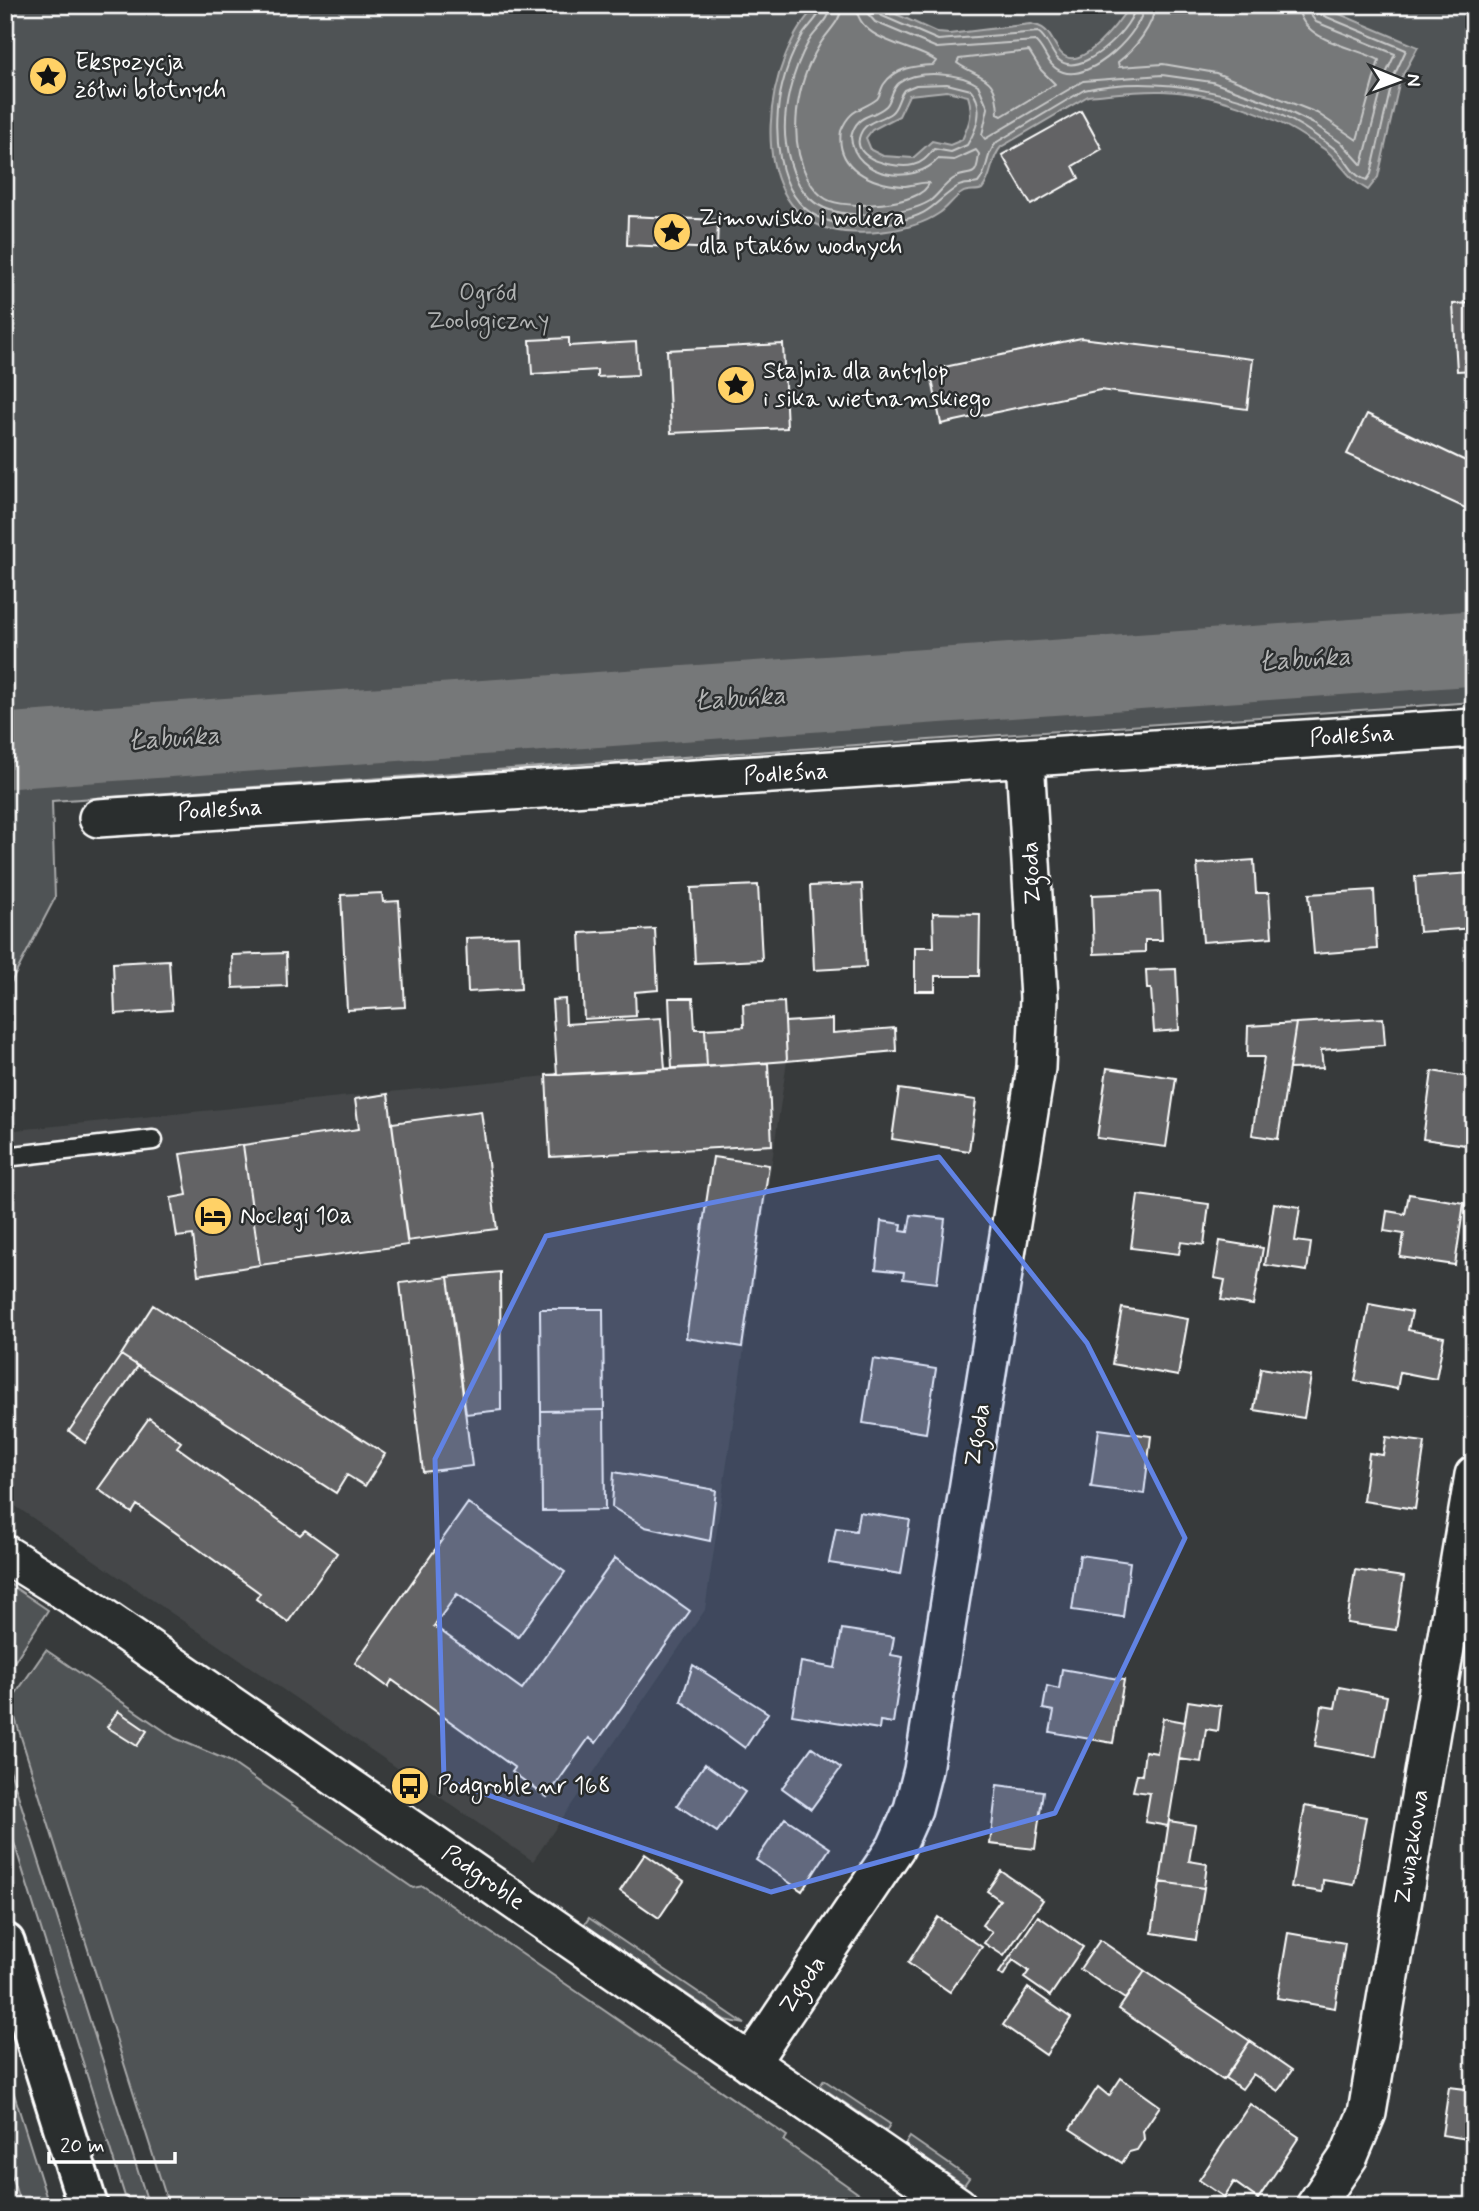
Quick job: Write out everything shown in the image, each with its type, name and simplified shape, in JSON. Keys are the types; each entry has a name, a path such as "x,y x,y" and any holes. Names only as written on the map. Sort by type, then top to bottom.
{"street":[{"name":"Podleśna","path":"98,818 1474,728"},
{"name":"Zgoda","path":"750,2063 896,1847 913,1809 923,1770 1036,1068 1039,998 1025,759"},
{"name":"Związkowa","path":"1315,2206 1349,2155 1367,2113 1474,1475"},
{"name":"Podgroble","path":"5,1554 82,1603 958,2206"},
{"path":"5,1943 88,2206"}],"lane":[{"path":"5,1157 153,1140"}],"highlighted area":[{"path":"939,1157 1087,1343 1185,1538 1055,1813 771,1892 444,1780 435,1459 546,1236"}],"shaded area":[{"path":"787,1061 705,1610 533,1861 5,1499 5,1131 557,1075"}],"green space":[{"name":"Ogród Zoologiczny","path":"5,5 1474,5 1474,702 52,801 55,898 5,994"},
{"path":"5,1581 48,1610 5,1676"},
{"path":"46,1650 175,1738 229,1761 413,1888 423,1886 787,2136 784,2141 876,2206 169,2206 10,1702"},
{"path":"5,1754 149,2206 128,2206 5,1814"},
{"path":"589,1918 745,2024 725,2020 584,1925"},
{"path":"5,2065 49,2206 21,2206 5,2156"},
{"path":"824,2080 890,2124 886,2131 820,2086"},
{"path":"910,2137 969,2178 964,2185 905,2145"}],"water":[{"path":"818,5 876,5 938,33 1037,25 1045,30 1060,52 1068,58 1089,52 1109,33 1130,5 1318,5 1418,47 1400,80 1378,177 1368,190 1353,179 1322,147 1257,113 1200,95 1180,92 1125,92 1088,96 1001,147 982,189 962,193 941,212 927,220 900,229 855,233 829,229 801,214 783,190 773,160 771,126 775,90 785,57 800,27","holes":["947,91 968,96 970,118 962,140 950,145 932,141 913,158 883,156 871,150 866,138 872,130 899,116 909,95"]}],"building":[{"path":"1081,111 1102,149 1073,166 1079,178 1031,205 1002,155"},
{"path":"628,216 718,220 717,249 627,245"},
{"path":"1474,303 1474,370 1457,371 1453,304"},
{"path":"569,338 569,346 636,342 638,375 597,377 597,370 532,374 530,340"},
{"path":"1081,338 1253,359 1247,409 1100,390 941,424 930,370"},
{"path":"783,344 787,428 671,433 667,350"},
{"path":"1367,414 1474,465 1474,512 1347,454"},
{"path":"1254,860 1256,893 1269,893 1272,937 1203,942 1197,864"},
{"path":"1472,873 1474,928 1419,932 1415,877"},
{"path":"862,884 866,967 814,970 810,886"},
{"path":"758,885 762,960 695,963 691,888"},
{"path":"1374,890 1377,949 1314,954 1309,894"},
{"path":"1160,892 1162,940 1145,940 1145,952 1094,954 1092,895"},
{"path":"382,893 383,902 399,901 405,1007 347,1010 341,895"},
{"path":"933,913 980,914 979,976 935,976 935,991 915,991 915,947 934,947"},
{"path":"655,929 658,990 635,992 636,1016 584,1019 580,933"},
{"path":"519,936 521,989 468,992 466,938"},
{"path":"286,953 287,986 233,988 232,955"},
{"path":"169,960 172,1010 115,1014 113,963"},
{"path":"1176,969 1179,1030 1154,1032 1151,989 1147,989 1146,970"},
{"path":"669,998 693,998 695,1029 705,1029 707,1067 672,1069"},
{"path":"565,999 566,1024 661,1018 665,1069 557,1075 552,1000"},
{"path":"784,1002 787,1061 707,1067 705,1029 744,1027 743,1004"},
{"path":"1383,1018 1385,1045 1321,1050 1323,1068 1289,1069 1296,1023"},
{"path":"833,1019 833,1033 895,1028 896,1051 787,1061 785,1022"},
{"path":"1296,1023 1278,1139 1252,1135 1264,1057 1247,1057 1248,1026"},
{"path":"768,1063 772,1145 550,1157 546,1075"},
{"path":"1107,1068 1176,1078 1166,1147 1097,1138"},
{"path":"1432,1071 1474,1078 1473,1146 1423,1139"},
{"path":"899,1089 976,1100 969,1151 892,1139"},
{"path":"388,1094 408,1245 260,1265 243,1145 359,1129 355,1099"},
{"path":"481,1111 497,1229 407,1241 392,1123"},
{"name":"Noclegi 10a","path":"243,1145 260,1265 198,1275 193,1235 177,1237 171,1198 187,1195 180,1154"},
{"path":"713,1157 769,1165 742,1347 686,1338"},
{"path":"1409,1194 1464,1203 1455,1265 1400,1257 1404,1234 1384,1231 1387,1211 1405,1214"},
{"path":"1138,1195 1209,1204 1204,1245 1181,1242 1179,1254 1131,1248"},
{"path":"1274,1203 1300,1207 1295,1241 1311,1243 1307,1271 1265,1265"},
{"path":"911,1215 945,1219 937,1283 903,1279 904,1272 876,1269 881,1221 902,1224 901,1231 908,1232"},
{"path":"1220,1241 1263,1248 1253,1305 1221,1300 1225,1280 1214,1278"},
{"path":"500,1272 501,1410 466,1414 448,1277"},
{"path":"448,1277 472,1466 423,1472 400,1283"},
{"path":"1369,1304 1412,1312 1408,1330 1444,1337 1436,1379 1400,1372 1397,1389 1355,1381"},
{"path":"153,1305 385,1454 365,1486 347,1475 336,1493 121,1355"},
{"path":"1122,1308 1188,1319 1178,1376 1112,1364"},
{"path":"540,1309 603,1309 604,1410 541,1411"},
{"path":"121,1355 138,1366 85,1443 69,1431"},
{"path":"873,1359 936,1369 926,1433 863,1423"},
{"path":"1261,1368 1311,1376 1304,1418 1254,1410"},
{"path":"604,1410 605,1510 542,1511 541,1411"},
{"path":"149,1418 181,1442 177,1447 300,1535 305,1530 337,1553 288,1622 256,1599 260,1593 137,1505 132,1513 98,1489"},
{"path":"1099,1429 1151,1436 1144,1494 1091,1487"},
{"path":"1386,1437 1425,1442 1415,1509 1363,1501 1369,1453 1383,1455"},
{"path":"614,1472 716,1490 710,1541 645,1527 612,1507"},
{"path":"468,1503 565,1572 518,1637 457,1594 434,1626 522,1689 615,1558 690,1611 596,1743 589,1738 547,1797 512,1772 515,1768 392,1680 388,1687 355,1663"},
{"path":"859,1512 910,1520 901,1574 829,1563 836,1528 856,1531"},
{"path":"1080,1555 1130,1562 1123,1617 1072,1610"},
{"path":"1355,1570 1404,1577 1396,1630 1347,1623"},
{"path":"842,1629 894,1637 891,1655 903,1657 893,1723 880,1721 879,1729 792,1715 801,1662 835,1668"},
{"path":"693,1665 768,1713 745,1748 681,1701"},
{"path":"1062,1669 1124,1680 1113,1743 1050,1732 1054,1711 1043,1709 1047,1686 1059,1689"},
{"path":"1339,1687 1387,1696 1376,1757 1315,1746 1322,1706 1335,1708"},
{"path":"1188,1701 1221,1706 1218,1731 1206,1729 1201,1762 1179,1759"},
{"path":"118,1711 147,1731 137,1746 107,1727"},
{"path":"1163,1718 1185,1722 1168,1826 1145,1822 1150,1793 1133,1791 1137,1774 1142,1775 1145,1751 1157,1753"},
{"path":"812,1747 841,1768 811,1809 782,1788"},
{"path":"705,1764 745,1792 717,1832 677,1805"},
{"path":"997,1785 1043,1791 1035,1849 990,1844"},
{"path":"1305,1806 1366,1817 1354,1885 1323,1880 1322,1892 1291,1887"},
{"path":"785,1818 830,1848 802,1891 756,1860"},
{"path":"1169,1821 1195,1825 1189,1861 1207,1864 1204,1888 1160,1882"},
{"path":"645,1854 684,1881 659,1918 620,1891"},
{"path":"1001,1871 1043,1900 1004,1956 984,1943 992,1932 982,1925 1000,1900 987,1891"},
{"path":"1160,1882 1204,1888 1196,1940 1152,1933"},
{"path":"1038,1916 1083,1947 1050,1996 1024,1978 1029,1971 1013,1960 1003,1976 999,1973"},
{"path":"938,1917 982,1947 950,1992 908,1963"},
{"path":"1288,1933 1345,1943 1335,2008 1277,1998"},
{"path":"1100,1940 1145,1971 1125,1999 1080,1969"},
{"path":"1145,1971 1250,2041 1223,2080 1119,2009"},
{"path":"1028,1988 1071,2018 1046,2055 1003,2025"},
{"path":"1250,2041 1292,2070 1278,2091 1253,2074 1242,2089 1225,2078"},
{"path":"1121,2078 1160,2106 1143,2131 1144,2139 1137,2150 1129,2152 1122,2163 1070,2129 1098,2087 1109,2096"},
{"path":"1449,2087 1474,2090 1474,2140 1442,2135"},
{"path":"1250,2104 1299,2137 1258,2199 1234,2182 1224,2197 1199,2180"}],"waterway":[{"name":"Łabuńka","path":"5,751 1474,648"}],"place":[{"name":"Ekspozycja żółwi błotnych","path":"48,76"},
{"name":"Zimowisko i woliera dla ptaków wodnych","path":"672,232"},
{"name":"Stajnia dla antylop i sika wietnamskiego","path":"736,385"},
{"name":"Noclegi 10a","path":"213,1216"},
{"name":"Podgroble nr 168","path":"410,1786"}]}
